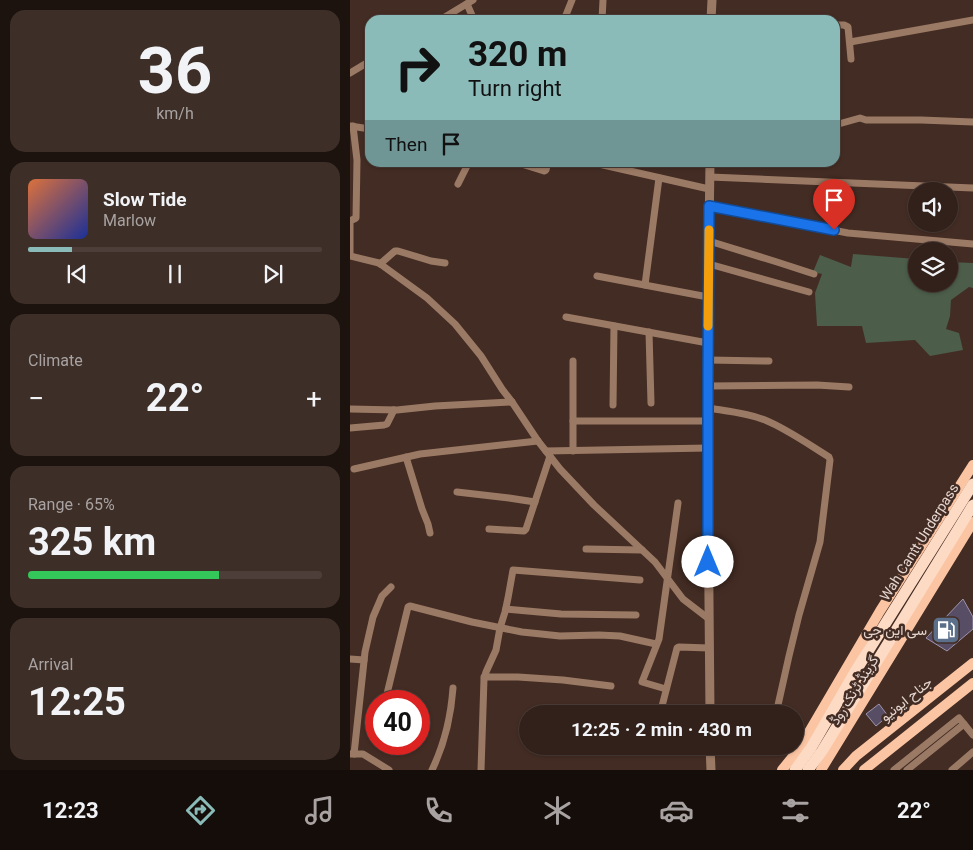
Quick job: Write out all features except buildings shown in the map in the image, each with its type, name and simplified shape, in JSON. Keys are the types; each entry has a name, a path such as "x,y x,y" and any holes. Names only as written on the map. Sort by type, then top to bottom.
{"highway":[{"name":"Wah Cantt Underpass","path":"795,770 811,748 855,672 973,484"},
{"name":"Wah Cantt Underpass","path":"808,770 827,743 973,505"}],"main road":[{"name":"گرینڈ ٹرنک روڈ","path":"782,770 799,749 880,611 973,465"},
{"name":"گرینڈ ٹرنک روڈ","path":"821,770 973,522"},
{"name":"جناح ایونیو","path":"843,770 856,756 973,663"},
{"name":"جناح ایونیو","path":"865,769 973,683"}],"street":[{"path":"566,15 572,0"},
{"path":"602,15 603,0"},
{"path":"711,15 712,0"},
{"path":"448,15 470,2 473,15"},
{"path":"850,42 973,20"},
{"path":"840,25 848,26 851,59"},
{"path":"350,73 365,64"},
{"path":"840,124 860,118 866,120 973,122"},
{"path":"365,128 352,126 353,153 357,160 356,218 350,221 350,256 380,264 427,298 454,324 481,356 502,390 560,469 594,505 655,562 683,598 708,619"},
{"path":"458,184 466,167"},
{"path":"531,167 544,171 547,167"},
{"path":"612,167 710,190"},
{"path":"710,167 708,297 710,705"},
{"path":"710,177 973,188"},
{"path":"645,285 660,178"},
{"path":"709,206 848,232 973,244"},
{"path":"709,241 814,274"},
{"path":"380,264 398,250 430,261 445,263"},
{"path":"709,264 809,292"},
{"path":"597,276 708,297"},
{"path":"566,317 708,343"},
{"path":"613,406 614,326"},
{"path":"649,332 651,403"},
{"path":"708,360 770,361"},
{"path":"573,361 573,451"},
{"path":"708,386 817,385 849,388"},
{"path":"350,409 394,410 512,402"},
{"path":"708,408 764,420 829,457 830,460 820,542 788,656 778,705"},
{"path":"350,428 387,424 394,410"},
{"path":"573,421 708,421"},
{"path":"354,469 420,454 538,440"},
{"path":"548,454 573,451 708,448"},
{"path":"489,529 524,531 526,529 548,454"},
{"path":"406,457 430,533"},
{"path":"457,492 534,502"},
{"path":"666,689 642,682 659,639 678,504"},
{"path":"586,549 642,550"},
{"path":"481,770 484,677 496,650 513,570 640,580"},
{"path":"389,770 363,754 352,754 364,660 373,617 382,596 391,587"},
{"path":"388,690 408,607 410,606 500,628 552,636 620,636 656,644"},
{"path":"506,609 561,614 636,615"},
{"path":"662,705 677,648 709,648"},
{"path":"350,659 364,660"},
{"path":"484,677 563,680 611,686"},
{"path":"432,770 440,750 450,712 453,688"},
{"path":"962,721 973,735"},
{"path":"908,770 962,721"},
{"path":"894,770 962,721"},
{"path":"952,770 973,752"},
{"path":"710,755 711,770"}],"green space":[{"path":"853,254 908,258 908,292 958,292 958,262 973,263 973,288 969,287 951,300 950,316 946,329 959,333 963,350 930,356 915,340 866,343 862,326 817,326 815,293 822,274 813,272 820,255 851,267"}],"slow traffic":[{"path":"708,326 709,230"}],"place":[{"name":"سی این جی","path":"946,630"}],"route":[{"path":"708,562 709,206 834,230"}]}
